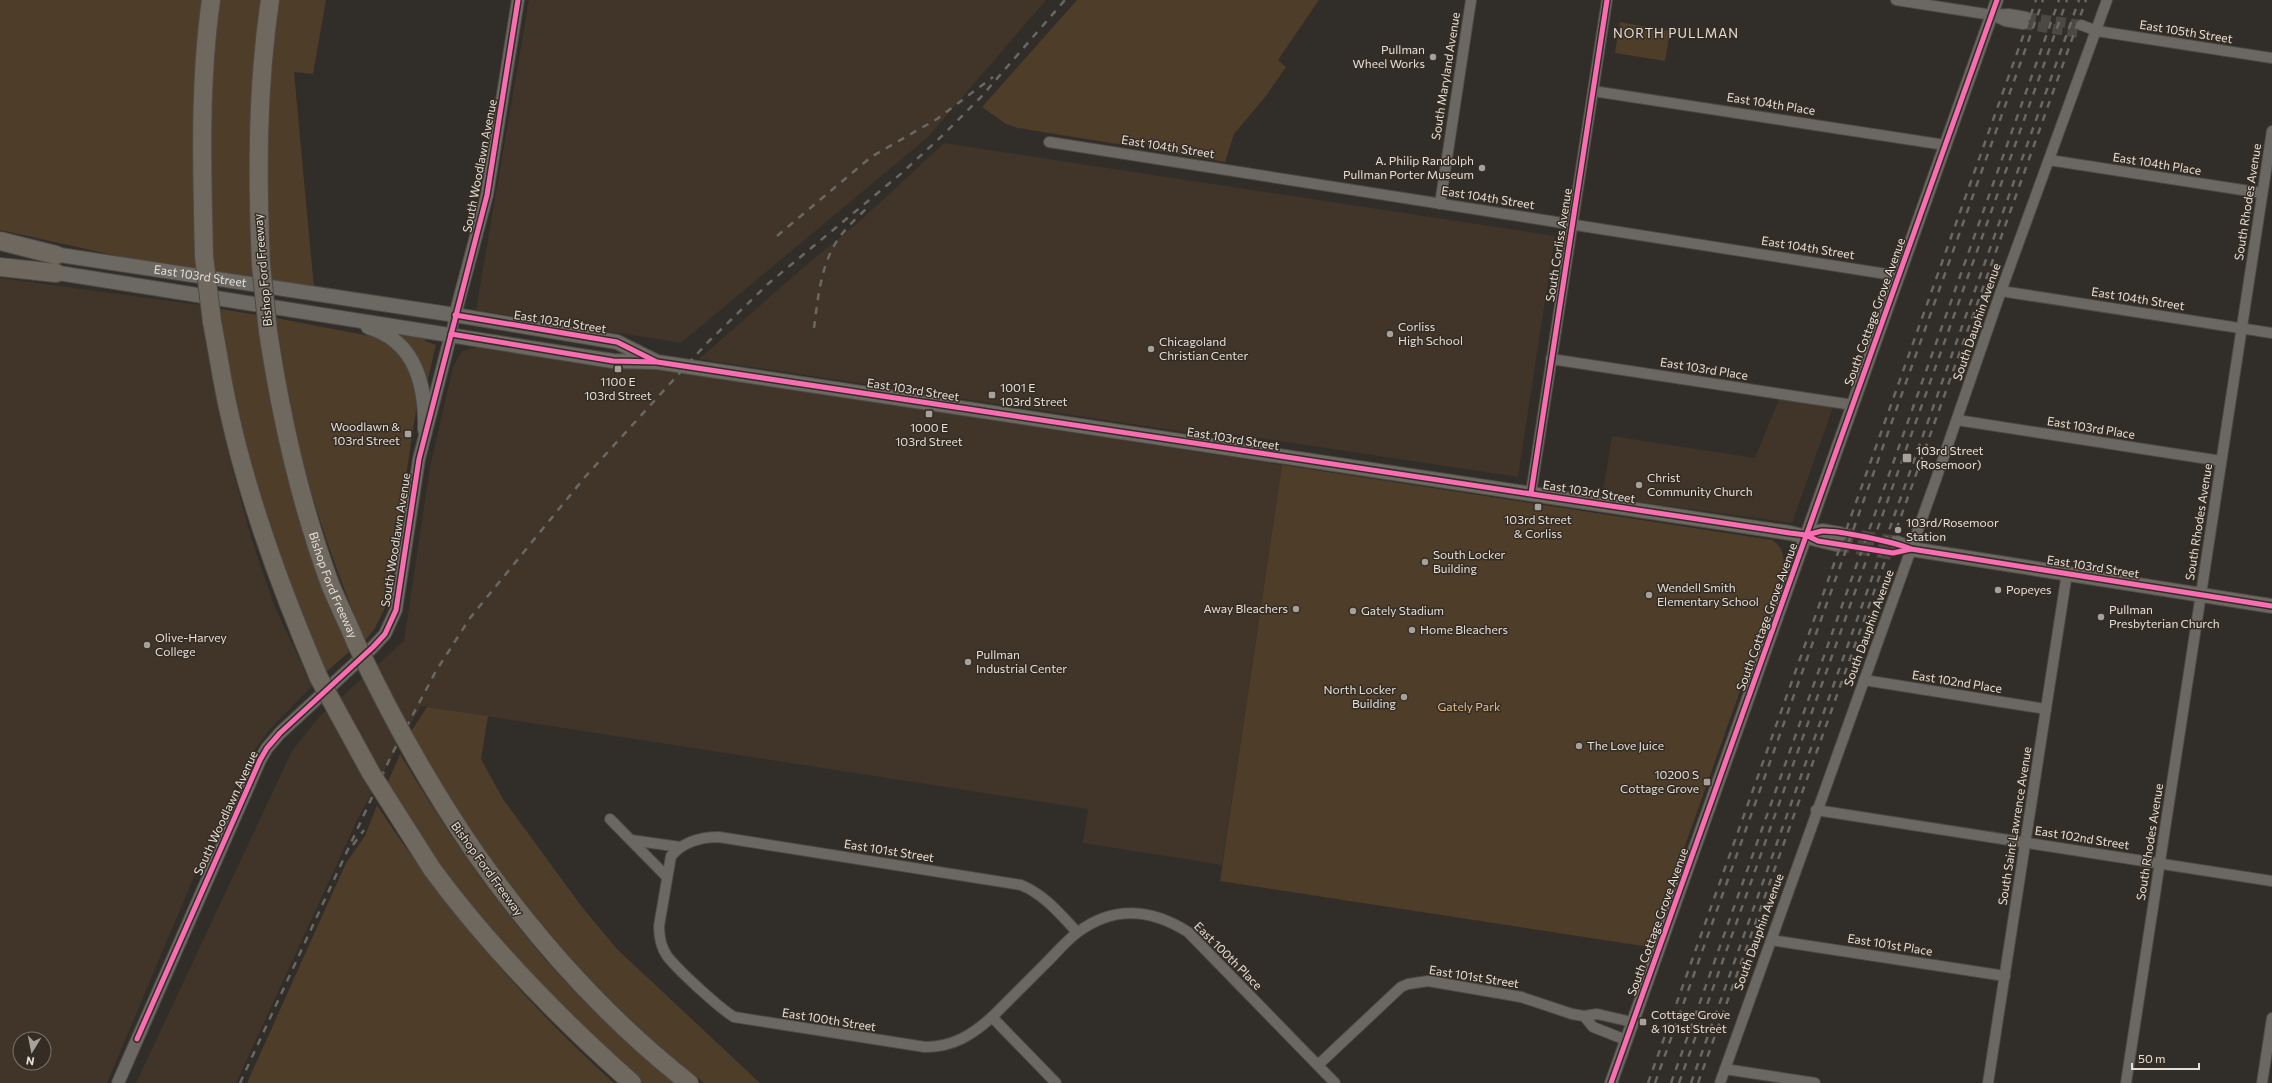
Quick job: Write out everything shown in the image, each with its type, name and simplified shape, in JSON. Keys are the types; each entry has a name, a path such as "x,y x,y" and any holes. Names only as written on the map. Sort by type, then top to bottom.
{"highway":[{"path":"211,0 204,73 201,144 204,256 212,322 228,412 247,482 272,560 295,623 319,678 371,773 432,869 511,967 594,1050 632,1083"},
{"name":"Bishop Ford Freeway","path":"270,0 261,78 257,140 261,265 268,331 279,404 310,523 331,585 356,643 415,759 443,806 476,854 512,904 580,984 629,1031 689,1083"},
{"path":"0,241 56,254"},
{"path":"0,265 56,273"}],"main road":[{"name":"East 103rd Street","path":"0,246 455,315 617,342 657,362"},
{"name":"East 103rd Street","path":"56,273 325,314 617,362 657,362 1806,535 1822,531 1838,539"},
{"path":"325,314 380,331 395,341 409,356 418,371 422,388 426,410 425,430"},
{"name":"East 103rd Street","path":"1895,548 1911,549 2272,606"}],"street":[{"name":"South Woodlawn Avenue","path":"118,1083 260,760 267,748 280,733 373,647 385,634 391,622 399,595 418,459 487,195 518,0"},
{"name":"South Maryland Avenue","path":"1440,204 1471,0"},
{"name":"South Corliss Avenue","path":"1531,494 1607,0"},
{"path":"1896,0 1992,15 2008,14 2024,21"},
{"name":"South Cottage Grove Avenue","path":"1611,1083 1997,0"},
{"name":"South Dauphin Avenue","path":"1720,1083 1816,810 1957,420 2001,291 2097,31 2107,0"},
{"name":"East 105th Street","path":"2080,29 2272,58"},
{"name":"East 104th Place","path":"1593,90 1945,145"},
{"name":"South Rhodes Avenue","path":"2126,1083 2272,131"},
{"name":"East 104th Street","path":"1049,142 1899,276"},
{"name":"East 104th Place","path":"2049,160 2262,194"},
{"name":"East 104th Street","path":"2001,291 2272,333"},
{"name":"East 103rd Place","path":"1552,359 1853,405"},
{"name":"East 103rd Place","path":"1957,420 2221,461"},
{"name":"South Saint Lawrence Avenue","path":"1988,1083 2067,574"},
{"name":"East 102nd Place","path":"1864,680 2046,709"},
{"name":"East 102nd Street","path":"1816,810 2272,881"},
{"path":"610,819 666,876"},
{"name":"East 101st Street","path":"680,847 698,839 719,837 1021,885 1033,890 1044,898 1077,932"},
{"path":"631,840 680,847"},
{"path":"666,876 671,856 680,847"},
{"name":"East 100th Street","path":"666,876 659,926 659,937 662,946 673,962 720,1007 734,1017 925,1047 946,1045 965,1039 992,1017"},
{"name":"East 100th Place","path":"992,1017 1077,932 1104,917 1121,913 1152,915 1188,932 1335,1083"},
{"name":"East 101st Place","path":"1771,940 2005,976"},
{"name":"East 101st Street","path":"1318,1066 1401,987 1419,982 1506,993 1584,1016 1596,1014 1632,1022"},
{"name":"East 101st Street","path":"1584,1016 1593,1027 1626,1040"},
{"path":"992,1017 1056,1083"},
{"path":"2262,1083 2272,1018"},
{"path":"1724,1069 1815,1083"}],"shaded area":[{"path":"529,0 1046,0 927,138 681,343 476,310"},
{"path":"944,143 1555,236 1518,477 1226,433 1225,438 699,359 798,272 860,221"},
{"name":"Olive-Harvey College","path":"0,278 200,305 231,464 252,540 274,605 312,686 271,728 249,757 196,872 107,1083 0,1083"},
{"path":"480,346 592,362 672,371 1282,465 1222,865 1083,843 1088,809 421,706 360,814 236,1083 136,1083 292,751 319,717 404,641 430,467 453,367 462,351"},
{"path":"1781,394 1835,402 1792,523 1602,497 1612,436 1755,458"}],"green space":[{"path":"0,0 326,0 313,74 294,72 314,288 272,281 271,266 252,263 253,277 215,272 214,257 195,255 196,268 127,258 0,230"},
{"path":"1077,0 1319,0 1278,60 1286,67 1266,96 1234,134 1225,162 1152,150 1145,142 1142,147 1136,147 1018,128 1006,124 982,107"},
{"path":"1620,22 1670,31 1665,61 1615,53"},
{"path":"220,309 257,315 266,373 320,578 349,652 325,673 296,604 275,547 255,480 231,378"},
{"path":"276,318 385,339 400,350 417,383 417,404 386,606 375,628 365,641 332,554 317,510 299,448"},
{"path":"398,335 425,339 425,341 436,345 427,383"},
{"name":"Gately Park","path":"1282,465 1772,540 1776,543 1782,551 1784,559 1782,573 1649,947 1220,881"},
{"path":"427,707 488,716 481,759 503,799 582,907 617,949 760,1083 704,1083 668,1054 634,1023 571,958 512,888 458,814 410,733"},
{"path":"400,754 474,869 507,913 541,954 596,1012 674,1083 643,1083 558,1005 481,919 428,849 387,784"},
{"path":"377,805 457,917 486,952 580,1052 614,1083 247,1083 346,863 365,836"}],"tunnel":[{"path":"2026,17 2081,25"},
{"path":"2023,24 2079,33"},
{"path":"1840,534 1897,543"},
{"path":"1836,544 1893,553"}],"railway":[{"path":"240,1083 392,754 436,671 470,618 585,477 707,343 769,283 903,172 943,135 981,97 1065,0"},
{"path":"1648,1083 2036,0"},
{"path":"1655,1083 2043,0"},
{"path":"1671,1083 2059,0"},
{"path":"1679,1083 2067,0"},
{"path":"1691,1083 2079,0"},
{"path":"1698,1083 2086,0"},
{"path":"777,236 871,157 937,119 993,77"},
{"path":"814,328 820,285 830,254 835,244 851,223 870,205"},
{"path":"353,845 364,830"}],"cycle path":[{"path":"137,1039 260,760 267,748 280,733 373,647 385,634 396,610 419,459 487,195 518,0"},
{"path":"1531,493 1607,0"},
{"path":"1611,1083 1997,0"},
{"path":"455,315 617,342 655,361"},
{"path":"451,334 613,361 657,362 1806,535 1818,541 1893,553 1911,549"},
{"path":"1806,535 1822,531 1840,532 1880,540 1911,549 2272,606"}],"place":[{"name":"Pullman Wheel Works","path":"1433,57"},
{"name":"A. Philip Randolph Pullman Porter Museum","path":"1482,168"},
{"name":"Corliss High School","path":"1390,334"},
{"name":"Chicagoland Christian Center","path":"1151,349"},
{"name":"1100 E 103rd Street","path":"618,369"},
{"name":"1001 E 103rd Street","path":"992,395"},
{"name":"1000 E 103rd Street","path":"929,414"},
{"name":"Woodlawn & 103rd Street","path":"408,434"},
{"name":"103rd Street (Rosemoor)","path":"1907,458"},
{"name":"Christ Community Church","path":"1639,485"},
{"name":"103rd Street & Corliss","path":"1538,507"},
{"name":"103rd/Rosemoor Station","path":"1898,530"},
{"name":"South Locker Building","path":"1425,562"},
{"name":"Popeyes","path":"1998,590"},
{"name":"Wendell Smith Elementary School","path":"1649,595"},
{"name":"Away Bleachers","path":"1296,609"},
{"name":"Gately Stadium","path":"1353,611"},
{"name":"Pullman Presbyterian Church","path":"2101,617"},
{"name":"Home Bleachers","path":"1412,630"},
{"name":"Olive-Harvey College","path":"147,645"},
{"name":"Pullman Industrial Center","path":"968,662"},
{"name":"North Locker Building","path":"1404,697"},
{"name":"The Love Juice","path":"1579,746"},
{"name":"10200 S Cottage Grove","path":"1707,782"},
{"name":"Cottage Grove & 101st Street","path":"1643,1022"}],"district":[{"name":"NORTH PULLMAN","path":"1676,33"}]}
